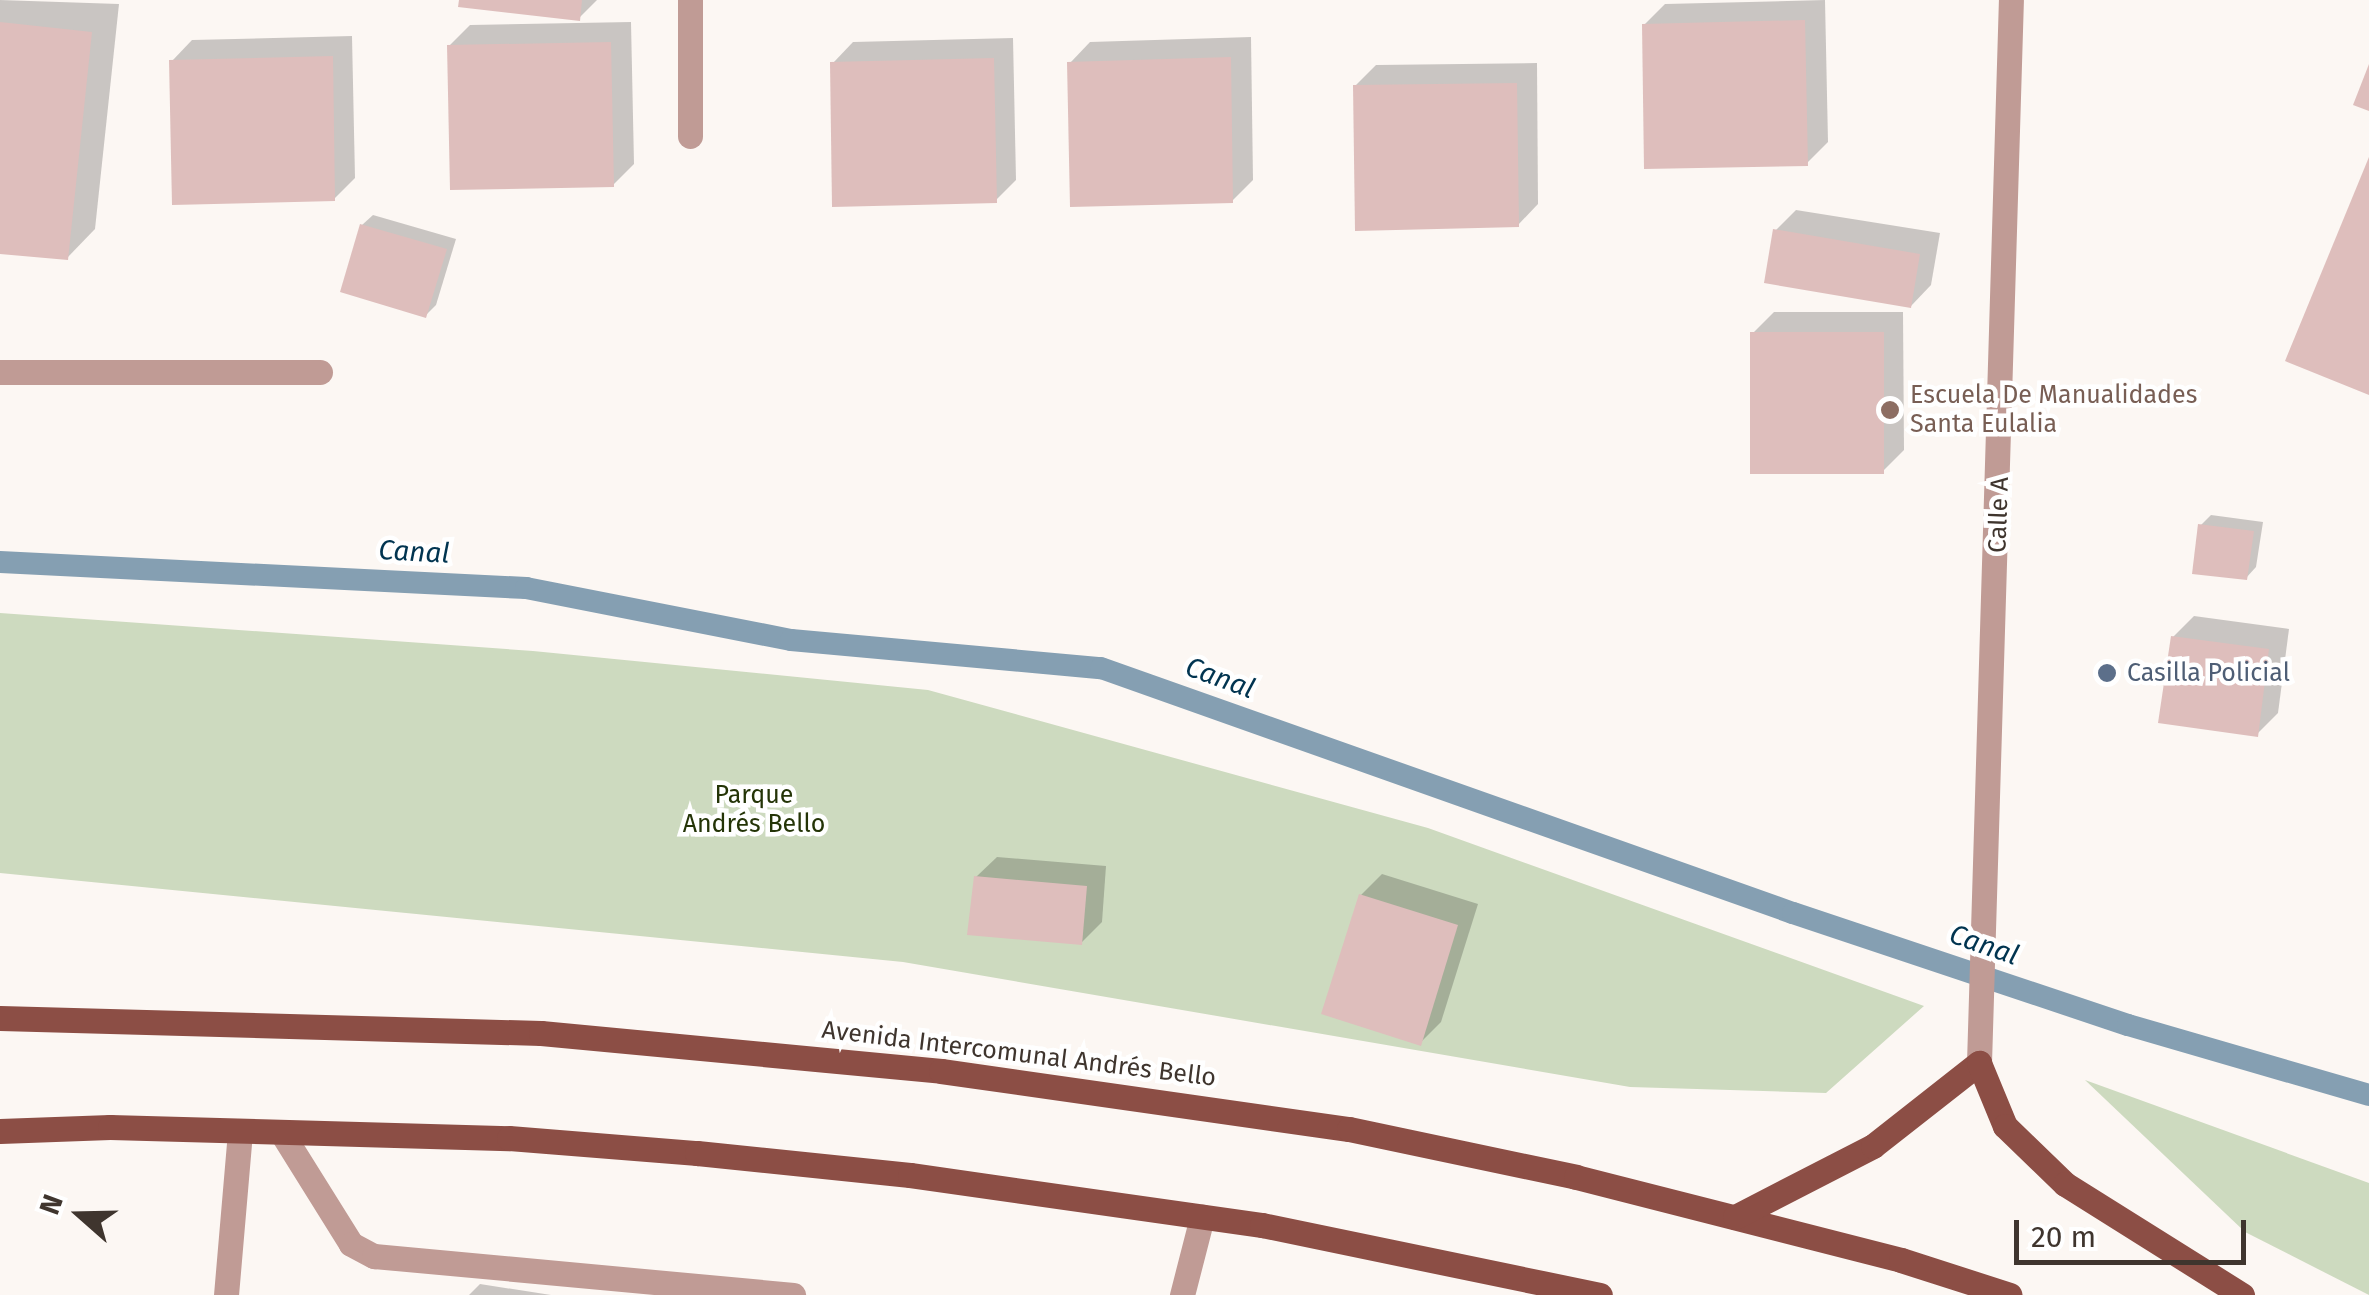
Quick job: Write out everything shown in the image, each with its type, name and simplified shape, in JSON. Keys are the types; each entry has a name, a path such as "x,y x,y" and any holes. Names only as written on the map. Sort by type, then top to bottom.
{"main road":[{"name":"Avenida Intercomunal Andrés Bello","path":"0,1018 541,1033 941,1071 1349,1129 1735,1217 2010,1295"},
{"path":"1735,1217 1874,1146 1979,1059 2004,1126 2065,1184 2242,1295"},
{"path":"0,1131 510,1138 697,1153 1202,1217 1600,1295"}],"street":[{"path":"690,0 690,136"},
{"name":"Calle A","path":"1979,1059 1987,909 2012,0"},
{"path":"0,372 320,372"},
{"path":"226,1295 240,1133"},
{"path":"283,1135 351,1244 374,1256 792,1295"},
{"path":"1182,1295 1202,1217"}],"green space":[{"name":"Parque Andrés Bello","path":"0,613 533,651 928,690 1428,828 1924,1006 1826,1093 1630,1087 903,962 0,873"},
{"path":"2085,1080 2369,1183 2369,1295 2245,1232"}],"building":[{"path":"459,0 582,0 580,21 458,7"},
{"path":"1805,20 1808,166 1644,169 1642,24"},
{"path":"0,22 92,32 68,260 0,254"},
{"path":"611,42 614,187 450,190 447,45"},
{"path":"333,56 335,201 172,205 169,60"},
{"path":"1231,57 1233,203 1070,207 1067,62"},
{"path":"994,58 997,203 832,207 830,62"},
{"path":"2369,64 2369,111 2353,105"},
{"path":"1517,83 1519,227 1355,231 1353,85"},
{"path":"2369,157 2369,395 2285,361"},
{"path":"360,224 447,249 426,318 340,292"},
{"path":"1773,229 1920,254 1911,308 1764,283"},
{"path":"1750,332 1884,332 1884,474 1750,474"},
{"path":"2198,524 2254,531 2247,580 2192,574"},
{"name":"Casilla Policial","path":"2171,636 2269,649 2258,737 2158,723"},
{"path":"974,876 1087,886 1082,945 967,935"},
{"path":"1359,894 1458,925 1421,1046 1321,1014"}],"waterway":[{"name":"Canal","path":"0,562 526,588 791,640 1101,668 1793,913 2128,1025 2369,1095"}],"place":[{"name":"Escuela De Manualidades Santa Eulalia","path":"1890,410"},
{"name":"Casilla Policial","path":"2107,673"}]}
